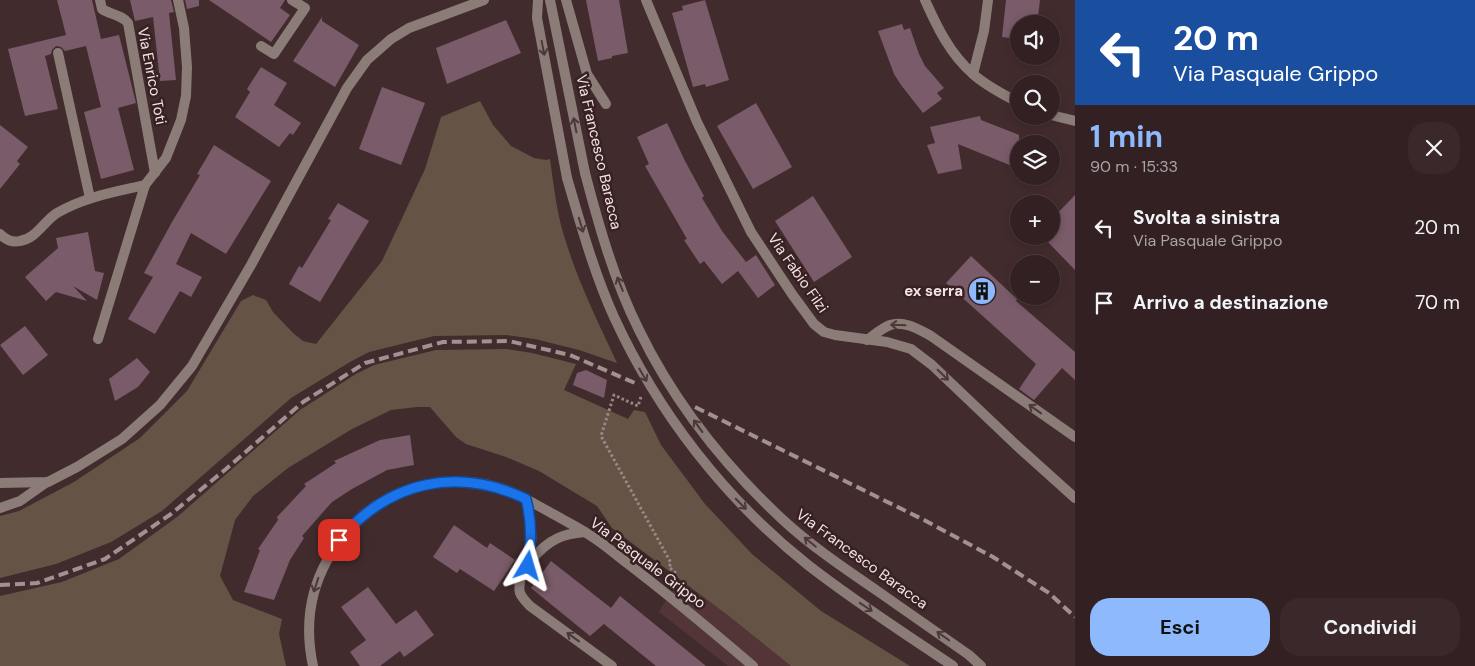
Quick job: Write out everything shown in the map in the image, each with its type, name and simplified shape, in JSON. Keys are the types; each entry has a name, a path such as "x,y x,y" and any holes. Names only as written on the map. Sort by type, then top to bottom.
{"street":[{"name":"Via Enrico Toti","path":"100,0 102,9 124,18 128,23 155,173"},
{"name":"Via Enrico Toti","path":"98,339 146,185 166,158 181,120 186,96 187,66 184,28 178,0"},
{"path":"261,46 274,54 305,8 292,0"},
{"path":"0,508 20,501 48,482 122,440 160,405 192,366 251,265 347,88 367,60 391,39 409,28 484,0"},
{"path":"538,0 537,18 567,178 593,263 613,316 648,383 675,424 704,462 738,500 772,533 807,564 953,666"},
{"name":"Via Francesco Baracca","path":"550,0 585,173 600,230 639,330 671,387 724,460 783,520 832,560 969,655 981,666"},
{"path":"566,0 587,74 606,104"},
{"name":"Via Fabio Filzi","path":"646,0 697,122 752,232 814,324 824,332 835,335 887,342 911,349 932,365 1075,498"},
{"path":"925,0 940,32 955,54 973,74 1010,98"},
{"path":"973,74 984,31 988,0"},
{"path":"58,53 90,198"},
{"path":"1060,118 1075,121"},
{"path":"0,234 9,241 22,241 34,235 55,215 90,198 146,185"},
{"path":"867,340 890,325 900,324 916,328 940,341 1075,437"},
{"path":"0,483 48,482"},
{"name":"Via Pasquale Grippo","path":"313,666 309,632 314,593 328,557 339,540 366,513 402,492 422,486 462,482 483,484 526,499 585,532 664,591 753,666"},
{"path":"526,499 530,513 532,534 528,566"},
{"path":"585,532 560,536 542,548 534,556 521,579 520,593 524,600 612,666"}],"path":[{"path":"638,406 614,395 601,436 671,564 668,567 677,574 664,591"}],"shaded area":[{"path":"480,101 493,125 511,146 534,158 550,159 558,212 571,258 596,319 617,363 579,350 535,339 507,335 434,336 369,352 291,398 162,511 111,542 56,564 0,578 0,516 19,511 74,482 140,438 187,391 241,301 253,295 266,300 273,312 293,333 303,341 316,344 382,261 425,169 441,117"},
{"path":"507,349 576,364 564,390 628,419 634,410 645,412 661,445 705,504 752,554 821,611 910,666 791,666 730,617 612,528 597,506 539,471 506,457 466,444 456,437 430,407 417,407 391,410 352,429 288,468 253,496 235,520 220,576 233,600 282,619 279,634 286,666 0,666 0,596 62,582 119,559 177,517 300,410 356,374 374,365 436,350"},
{"path":"679,579 791,666 728,666 659,612"}],"building":[{"path":"57,0 92,0 101,39 119,35 136,103 118,108 134,170 101,179 84,112 101,107 86,46 65,51 61,47 56,46 51,54 45,56 58,109 25,116 8,49 66,35"},
{"path":"130,0 171,0 174,12 169,13 176,80 160,81 153,17 135,21"},
{"path":"185,0 199,0 199,6 187,9"},
{"path":"209,0 285,0 280,8 290,15 271,42"},
{"path":"586,0 619,0 628,53 598,61"},
{"path":"705,0 729,80 706,87 705,84 693,87 672,13 683,10 682,6"},
{"path":"1006,0 1040,0 1038,15 1010,15 1010,38 1002,37"},
{"path":"322,17 322,21 359,45 335,87 293,61"},
{"path":"506,20 521,53 447,84 436,48"},
{"path":"902,24 904,30 910,28 925,66 944,88 937,93 942,99 923,113 894,74 878,31"},
{"path":"261,67 287,83 274,105 301,123 293,135 290,133 279,147 235,117 250,92 247,89"},
{"path":"382,87 425,103 401,165 359,149"},
{"path":"756,103 792,167 753,189 717,126"},
{"path":"980,116 981,120 1019,135 1010,135 1010,165 958,144 962,169 938,174 927,145 935,143 930,127"},
{"path":"667,123 704,196 702,198 722,231 746,262 756,255 775,285 758,298 738,271 722,284 704,261 700,264 684,240 687,239 645,166 649,164 637,137"},
{"path":"0,125 28,147 17,161 20,164 0,189"},
{"path":"214,145 271,181 226,254 191,233 176,264 202,277 191,297 180,291 155,334 128,319 153,277 144,273 200,175 197,174"},
{"path":"1075,195 1075,270 1051,245 1060,245 1060,211"},
{"path":"813,196 852,257 814,282 775,221"},
{"path":"338,203 369,221 320,302 289,284 299,266 302,268 331,220 328,219"},
{"path":"88,232 95,271 104,273 97,300 73,286 87,301 56,292 46,301 25,277 58,248 56,238"},
{"path":"971,256 1010,292 1010,305 1021,305 1075,352 1075,380 1062,368 1034,400 1019,389 1036,364 946,283"},
{"path":"25,326 48,355 23,375 0,345"},
{"path":"137,358 150,372 138,387 115,401 109,379"},
{"path":"586,370 607,380 604,398 573,385 577,373"},
{"path":"410,435 414,465 387,470 332,502 302,536 304,538 290,560 274,600 244,592 260,550 258,549 278,520 277,517 306,486 304,484 336,463 334,461 380,440"},
{"path":"454,525 487,548 490,543 515,560 494,591 460,569 457,573 433,557"},
{"path":"551,561 611,608 620,596 706,666 656,666 604,624 590,636 531,588"},
{"path":"368,587 396,624 416,610 434,635 404,657 400,651 380,666 360,666 350,652 366,640 341,607"}],"railway":[{"path":"0,585 37,583 105,559 171,514 303,402 365,363 443,342 509,341 570,355 635,383"},
{"path":"695,407 924,520 993,557 1049,593 1075,617"}],"place":[{"name":"ex serra","path":"982,291"}],"route":[{"path":"339,540 366,513 402,492 442,483 483,484 526,499 530,513 532,534 528,566"}]}
